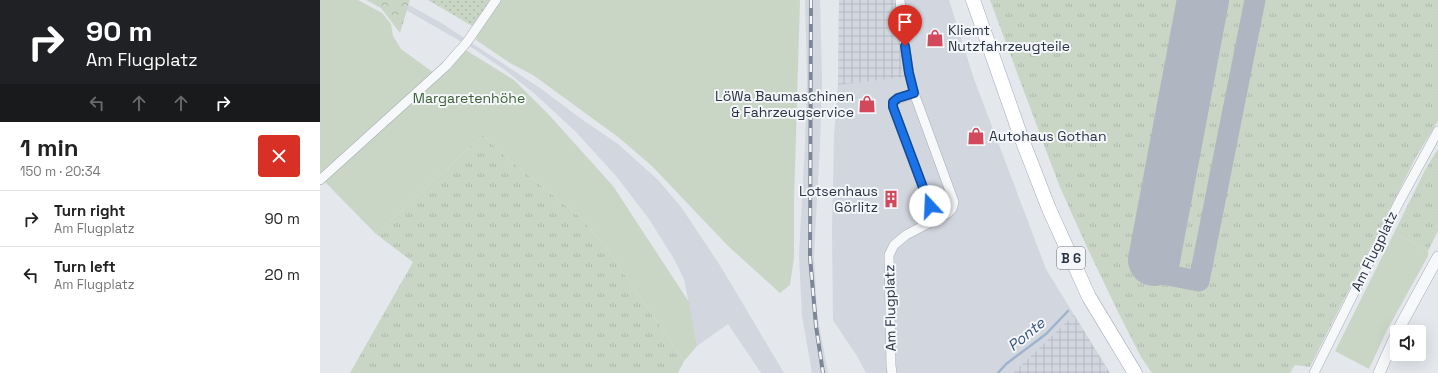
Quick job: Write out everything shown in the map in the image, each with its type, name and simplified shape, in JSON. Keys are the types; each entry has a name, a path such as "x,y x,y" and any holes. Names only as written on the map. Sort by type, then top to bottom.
{"main road":[{"name":"B 6","path":"973,0 1049,209 1089,297 1135,373"}],"street":[{"path":"320,180 446,66 464,47 496,0"},
{"name":"Am Flugplatz","path":"892,373 889,255 894,245 906,235 948,213 952,209 954,202 914,93 907,59 900,0"},
{"path":"914,93 898,98 893,102 893,107 935,220"},
{"name":"Am Flugplatz","path":"1314,373 1398,204 1438,131"},
{"path":"1401,325 1438,257"},
{"path":"1379,373 1390,348"}],"shaded area":[{"path":"805,0 820,0 822,79 814,255 817,314 828,373 812,373 802,316 799,255 807,79"},
{"path":"839,0 949,0 974,79 1046,269 1110,373 866,373 857,356 833,320 832,231 834,135 838,85"},
{"path":"839,0 896,0 902,67 905,77 838,85"},
{"path":"409,5 443,24 540,88 618,144 658,180 681,207 721,267 784,373 761,373 728,324 697,346 684,279 674,259 649,219 616,176 576,132 535,94 505,70 474,49 406,10"},
{"path":"1074,315 1110,373 1013,373"}],"green space":[{"path":"320,0 358,0 382,13 391,24 393,36 401,49 434,73 320,174"},
{"path":"366,0 410,0 400,33 381,8"},
{"path":"428,0 492,0 474,27"},
{"path":"500,0 800,0 794,201 794,257 790,285 780,293 728,246 652,166 618,137 533,75 510,63 476,40 478,32"},
{"path":"990,0 1438,0 1438,121 1416,157 1310,367 1295,365 1290,373 1152,373 1141,357 1119,314 1059,185"},
{"name":"Margaretenhöhe","path":"464,49 514,80 550,116 613,186 689,302 697,346 684,361 605,246 579,216 508,159 483,135 376,234 324,181"},
{"path":"483,135 508,159 579,216 605,246 684,361 678,373 350,373 413,262 376,234"},
{"path":"1438,149 1438,231 1428,251 1394,233 1425,170"},
{"path":"1394,233 1428,251 1428,256 1387,330 1369,369 1335,351"}],"waterway":[{"name":"Ponte","path":"998,373 1006,364 1046,334 1068,311"}],"taxiway":[{"path":"1154,260 1162,274 1199,281 1255,0"}],"runway":[{"path":"1154,260 1203,0"}],"railway":[{"path":"811,0 810,257 816,326 823,373"}],"place":[{"name":"Kliemt Nutzfahrzeugteile","path":"935,38"},
{"name":"LöWa Baumaschinen & Fahrzeugservice","path":"867,104"},
{"name":"Autohaus Gothan","path":"976,136"},
{"name":"Lotsenhaus Görlitz","path":"891,199"}],"route":[{"path":"905,46 914,93 898,98 893,102 893,107 930,206"}]}
